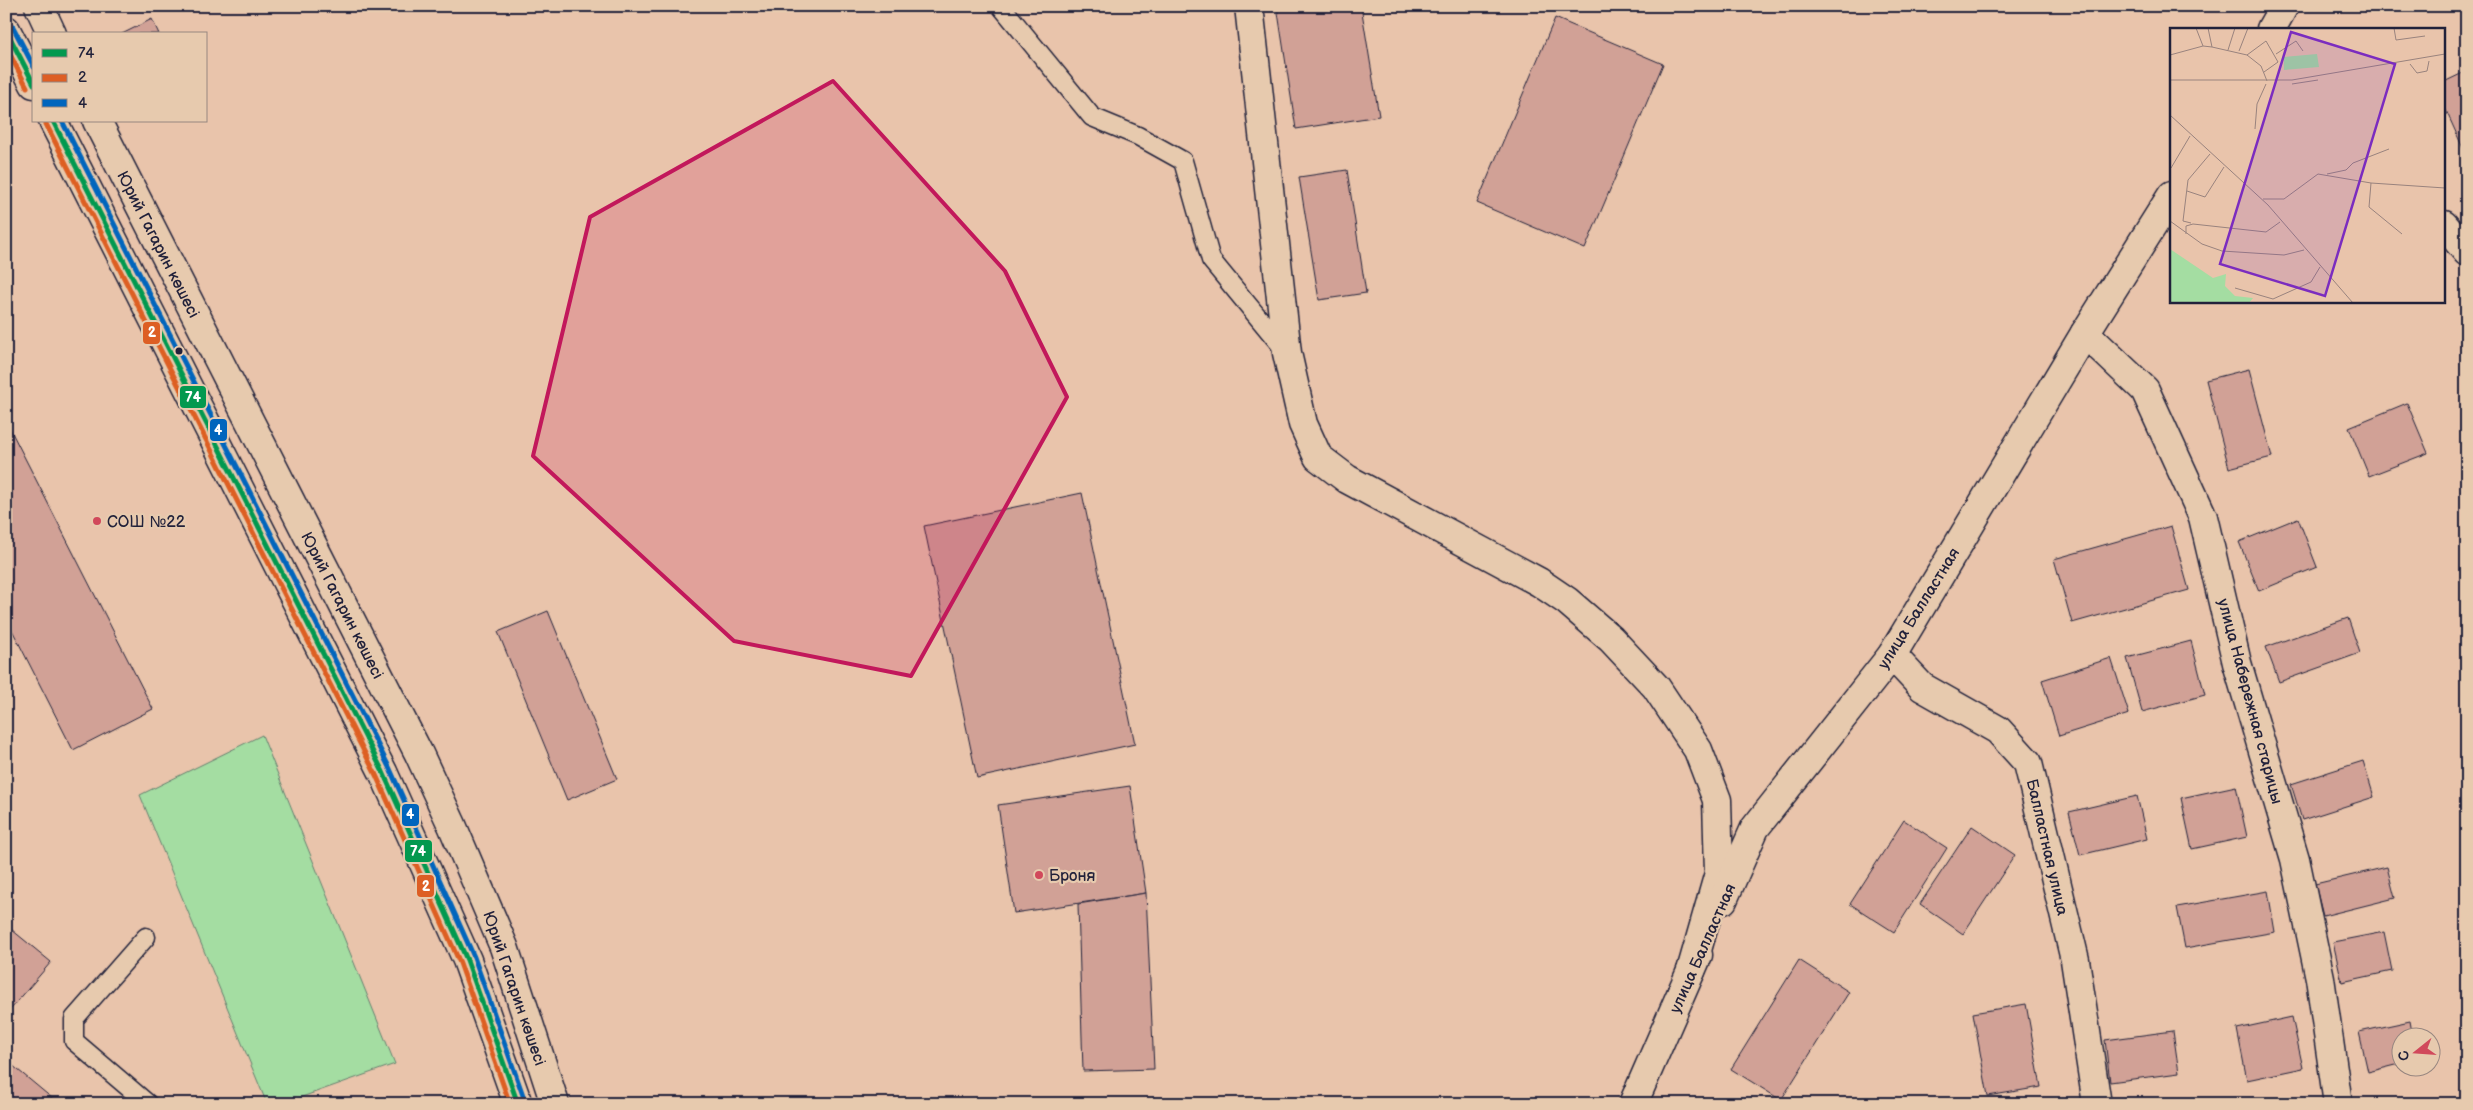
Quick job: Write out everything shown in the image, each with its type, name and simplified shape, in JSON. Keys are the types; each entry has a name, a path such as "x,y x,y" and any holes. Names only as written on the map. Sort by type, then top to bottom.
{"street":[{"path":"38,6 51,32"},
{"path":"1249,6 1287,352 1303,424 1318,457 1347,479 1539,582 1567,601 1611,639 1656,687 1698,750 1717,800 1719,873 1691,971"},
{"path":"2272,28 2284,6"},
{"path":"6,30 32,80"},
{"name":"Юрий Гагарин көшесі","path":"53,122 383,772 467,960 518,1104"},
{"name":"Юрий Гагарин көшесі","path":"98,122 419,754 452,825 504,947 555,1104"},
{"name":"улица Балластная","path":"1633,1104 1755,828 1892,655 2085,333 2170,198"},
{"path":"2446,227 2467,252"},
{"name":"улица Набережная старицы","path":"2085,333 2145,390 2203,517 2237,663 2295,859 2320,978 2338,1104"},
{"name":"Балластная улица","path":"1892,655 1922,686 1998,730 2028,763 2075,960 2097,1104"}],"lane":[{"path":"1001,6 1092,117 1138,136 1183,161 1211,260 1287,352"},
{"path":"146,937 74,1019 74,1041 148,1104"}],"highlighted area":[{"path":"833,81 1005,271 1067,397 911,676 734,641 533,456 590,217"}],"green space":[{"path":"262,735 395,1064 282,1104 267,1104 140,795"}],"building":[{"path":"1277,6 1361,6 1379,116 1296,129"},
{"path":"1555,18 1663,64 1585,249 1477,203"},
{"path":"152,19 158,32 126,32"},
{"path":"2467,71 2467,157 2446,110 2446,81"},
{"path":"1347,170 1366,293 1319,300 1299,177"},
{"path":"2249,369 2272,457 2229,468 2206,380"},
{"path":"2407,403 2428,453 2369,476 2349,427"},
{"path":"6,421 153,709 73,750 6,618"},
{"path":"1082,493 1135,744 977,778 924,526"},
{"path":"2298,518 2317,567 2259,591 2239,542"},
{"path":"2171,526 2189,590 2072,623 2054,559"},
{"path":"548,611 617,779 567,800 498,632"},
{"path":"2348,618 2360,653 2279,682 2266,647"},
{"path":"2191,641 2205,695 2142,712 2127,658"},
{"path":"2111,658 2129,714 2059,736 2042,680"},
{"path":"2363,761 2374,797 2302,820 2291,784"},
{"path":"1130,786 1146,893 1014,913 998,805"},
{"path":"2236,786 2247,837 2192,849 2181,798"},
{"path":"2137,796 2147,839 2080,855 2069,812"},
{"path":"1904,820 1947,848 1894,932 1850,904"},
{"path":"1972,826 2015,855 1963,934 1920,904"},
{"path":"2387,867 2395,898 2323,916 2315,884"},
{"path":"2268,891 2275,932 2185,948 2177,907"},
{"path":"1146,893 1154,1069 1083,1071 1078,904"},
{"path":"6,925 51,962 6,1015"},
{"path":"2384,932 2392,971 2342,982 2333,942"},
{"path":"1799,960 1849,992 1781,1100 1731,1069"},
{"path":"2026,1004 2041,1087 1988,1096 1973,1013"},
{"path":"2292,1017 2303,1068 2247,1080 2237,1029"},
{"path":"2410,1021 2411,1028 2390,1028 2390,1066 2368,1072 2359,1032"},
{"path":"2173,1031 2179,1073 2110,1082 2105,1040"},
{"path":"6,1060 59,1104 6,1104"}],"transit line":[{"name":"4","path":"13,27 32,63"},
{"name":"74","path":"6,30 32,80"},
{"name":"2","path":"6,47 27,87"},
{"name":"74","path":"54,122 383,772 467,960 518,1104"},
{"name":"4","path":"63,122 390,769 474,957 525,1101"},
{"name":"2","path":"46,124 376,775 460,963 510,1104"}],"place":[{"name":"СОШ №22","path":"97,521"},
{"name":"Броня","path":"1039,875"}]}
